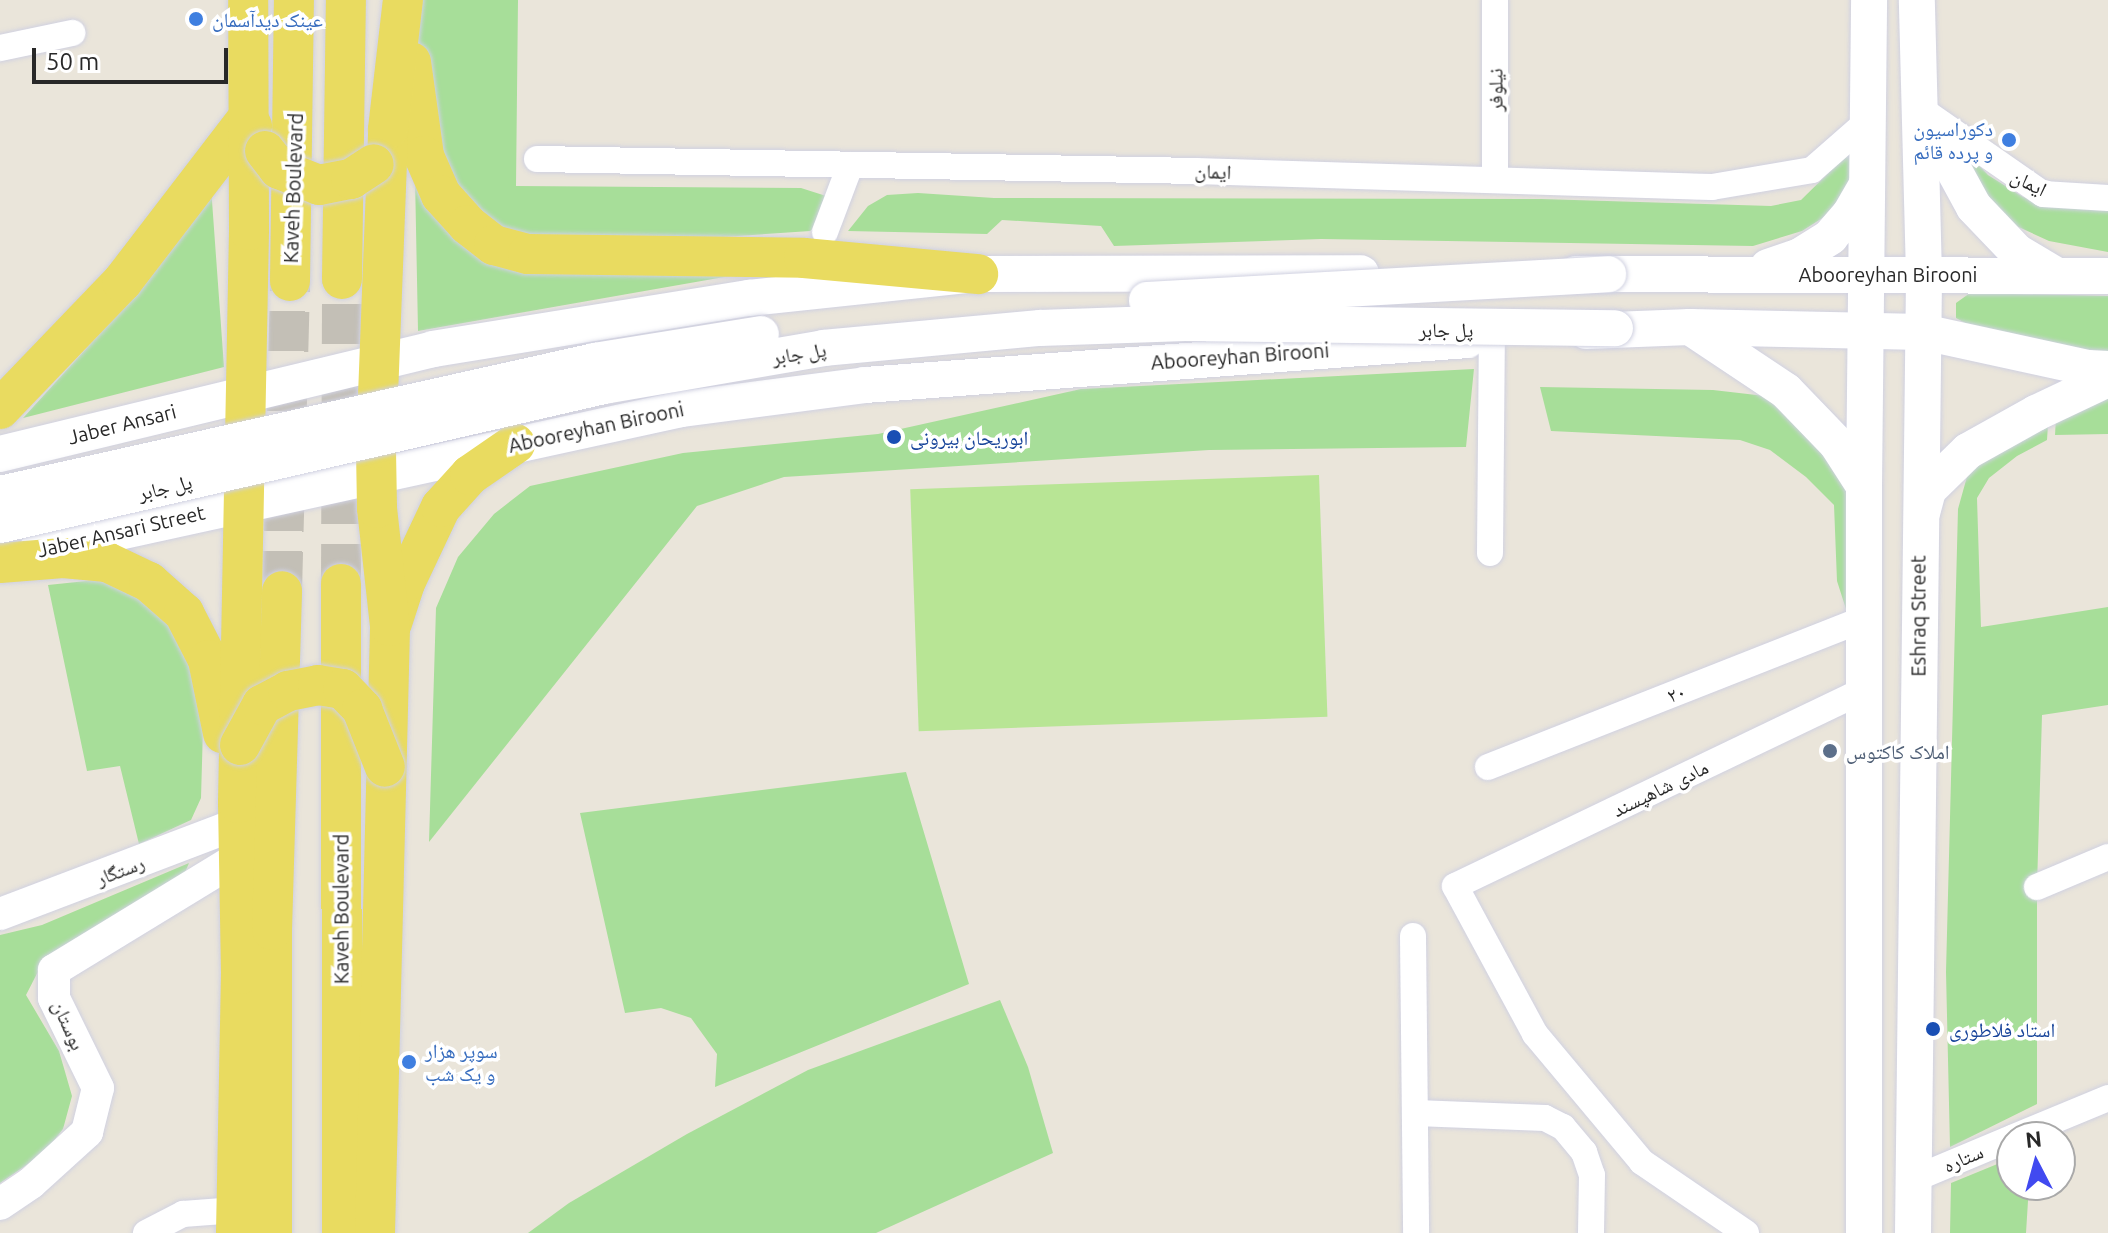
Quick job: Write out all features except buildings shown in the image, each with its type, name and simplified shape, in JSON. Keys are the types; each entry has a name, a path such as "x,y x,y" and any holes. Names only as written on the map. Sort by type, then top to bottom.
{"main road":[{"path":"236,1222 244,394 256,135 248,0"},
{"name":"Kaveh Boulevard","path":"290,281 294,0"},
{"path":"342,279 346,0"},
{"path":"375,1233 387,856 385,767 390,626 376,474 381,146 403,0"},
{"path":"403,0 424,156 441,195 468,225 494,245 528,254 804,258 978,274"},
{"path":"1864,1233 1864,486 1869,0"},
{"name":"Eshraq Street","path":"1913,1233 1924,275 1917,0"},
{"path":"1922,110 1974,207 2017,252 2054,274"},
{"path":"256,135 279,169 319,185 351,179 381,146"},
{"path":"0,409 122,282 256,135"},
{"path":"1737,274 1800,256 1830,237 1850,214 1867,184"},
{"name":"Abooreyhan Birooni","path":"379,362 433,349 749,298 978,274 1866,273 2108,276"},
{"name":"پل جابر","path":"0,494 595,361 817,325 1040,304 1608,274"},
{"name":"پل جابر","path":"0,525 604,386 823,348 1040,328 1185,323 1615,328"},
{"path":"1690,327 1786,391 1837,444 1864,486"},
{"name":"Abooreyhan Birooni","path":"243,503 681,409 865,385 1615,328 1923,332 2088,368 2108,369"},
{"name":"Jaber Ansari","path":"0,454 379,362"},
{"path":"1919,527 1928,490 1968,451 2036,413 2108,379"},
{"path":"390,626 405,583 441,507 470,475 515,444"},
{"name":"Jaber Ansari Street","path":"0,561 243,503"},
{"path":"0,561 63,558 107,562 149,582 184,613 208,660 239,827"},
{"path":"1864,605 1877,583 1892,580 1906,584 1918,593"},
{"name":"Kaveh Boulevard","path":"341,584 342,1233"},
{"path":"272,1233 272,930 282,591"},
{"path":"240,745 262,705 288,691 318,685 343,689 362,709 385,767"}],"street":[{"name":"نیلوفر","path":"1495,0 1495,180"},
{"path":"0,48 72,33"},
{"name":"ایمان","path":"1922,110 1996,165 2043,194 2108,198"},
{"name":"ایمان","path":"537,159 1181,170 1712,187 1812,170 1868,121"},
{"path":"825,232 850,166"},
{"path":"1490,553 1492,339"},
{"name":"۲۰","path":"1488,767 1864,605"},
{"name":"مادی شاهپسند","path":"1746,1233 1642,1162 1535,1034 1455,886 1864,690"},
{"name":"رستگار","path":"0,914 239,827"},
{"name":"بوستان","path":"0,1204 31,1183 87,1132 98,1088 54,998 54,970 239,827"},
{"path":"2037,887 2108,857"},
{"path":"1413,936 1416,1233"},
{"name":"ستاره","path":"2053,1121 2108,1098"},
{"path":"1416,1113 1545,1118 1563,1127 1584,1152 1592,1175 1591,1233"},
{"name":"ستاره","path":"1914,1179 1996,1145"},
{"path":"146,1233 183,1214 236,1222"}],"green space":[{"path":"412,0 518,0 516,186 801,188 826,196 825,219 810,231 619,244 529,240 485,223 459,195 438,153 417,47"},
{"path":"1959,144 1988,175 2023,197 2055,206 2108,207 2108,252 2049,241 2012,224 1980,193"},
{"path":"1856,146 1854,177 1835,210 1802,231 1753,246 1321,239 1114,246 1101,226 1002,220 987,234 848,231 868,206 887,195 918,193 994,198 1541,199 1771,206 1801,200"},
{"path":"415,177 461,239 769,269 418,331"},
{"path":"211,187 224,367 23,418 135,295"},
{"path":"1970,293 2108,296 2108,355 1974,328 1956,318 1956,303"},
{"path":"1474,369 1466,447 1209,450 784,477 697,506 429,842 436,608 458,557 494,514 530,486 683,453 878,434 1081,389"},
{"path":"1540,387 1713,390 1765,396 1844,475 1856,502 1847,612 1837,581 1834,505 1806,477 1770,450 1740,440 1551,431"},
{"path":"2108,395 2108,434 2055,435 2056,417"},
{"path":"2048,424 2047,440 2017,456 1989,478 1977,498 1981,627 2108,607 2108,705 2042,715 2037,887 2037,1104 2003,1121 1996,1121 1996,1124 1950,1147 1946,972 1958,509 1968,473 2005,444"},
{"path":"1319,475 1327,717 919,731 910,489"},
{"path":"105,579 139,593 166,618 191,657 203,728 201,798 191,820 139,844 120,766 87,771 48,585"},
{"path":"906,772 969,984 715,1087 717,1054 691,1018 661,1008 625,1013 580,813"},
{"path":"189,863 181,882 44,960 26,995 59,1051 72,1096 63,1129 44,1153 0,1183 0,935 42,925"},
{"path":"1000,1000 1028,1067 1053,1153 876,1233 528,1233 569,1203 687,1134 808,1070"},
{"path":"1996,1165 1996,1201 2028,1201 2026,1233 1950,1233 1951,1183"}],"tunnel":[{"path":"341,584 342,279"},
{"path":"282,591 290,281"}],"place":[{"name":"عینک دیدآسمان","path":"196,19"},
{"name":"دکوراسیون و پرده قائم","path":"2009,140"},
{"name":"ابوریحان بیرونی","path":"894,437"},
{"name":"املاک کاکتوس","path":"1830,751"},
{"name":"استاد فلاطوری","path":"1933,1029"},
{"name":"سوپر هزار و یک شب","path":"409,1062"}]}
